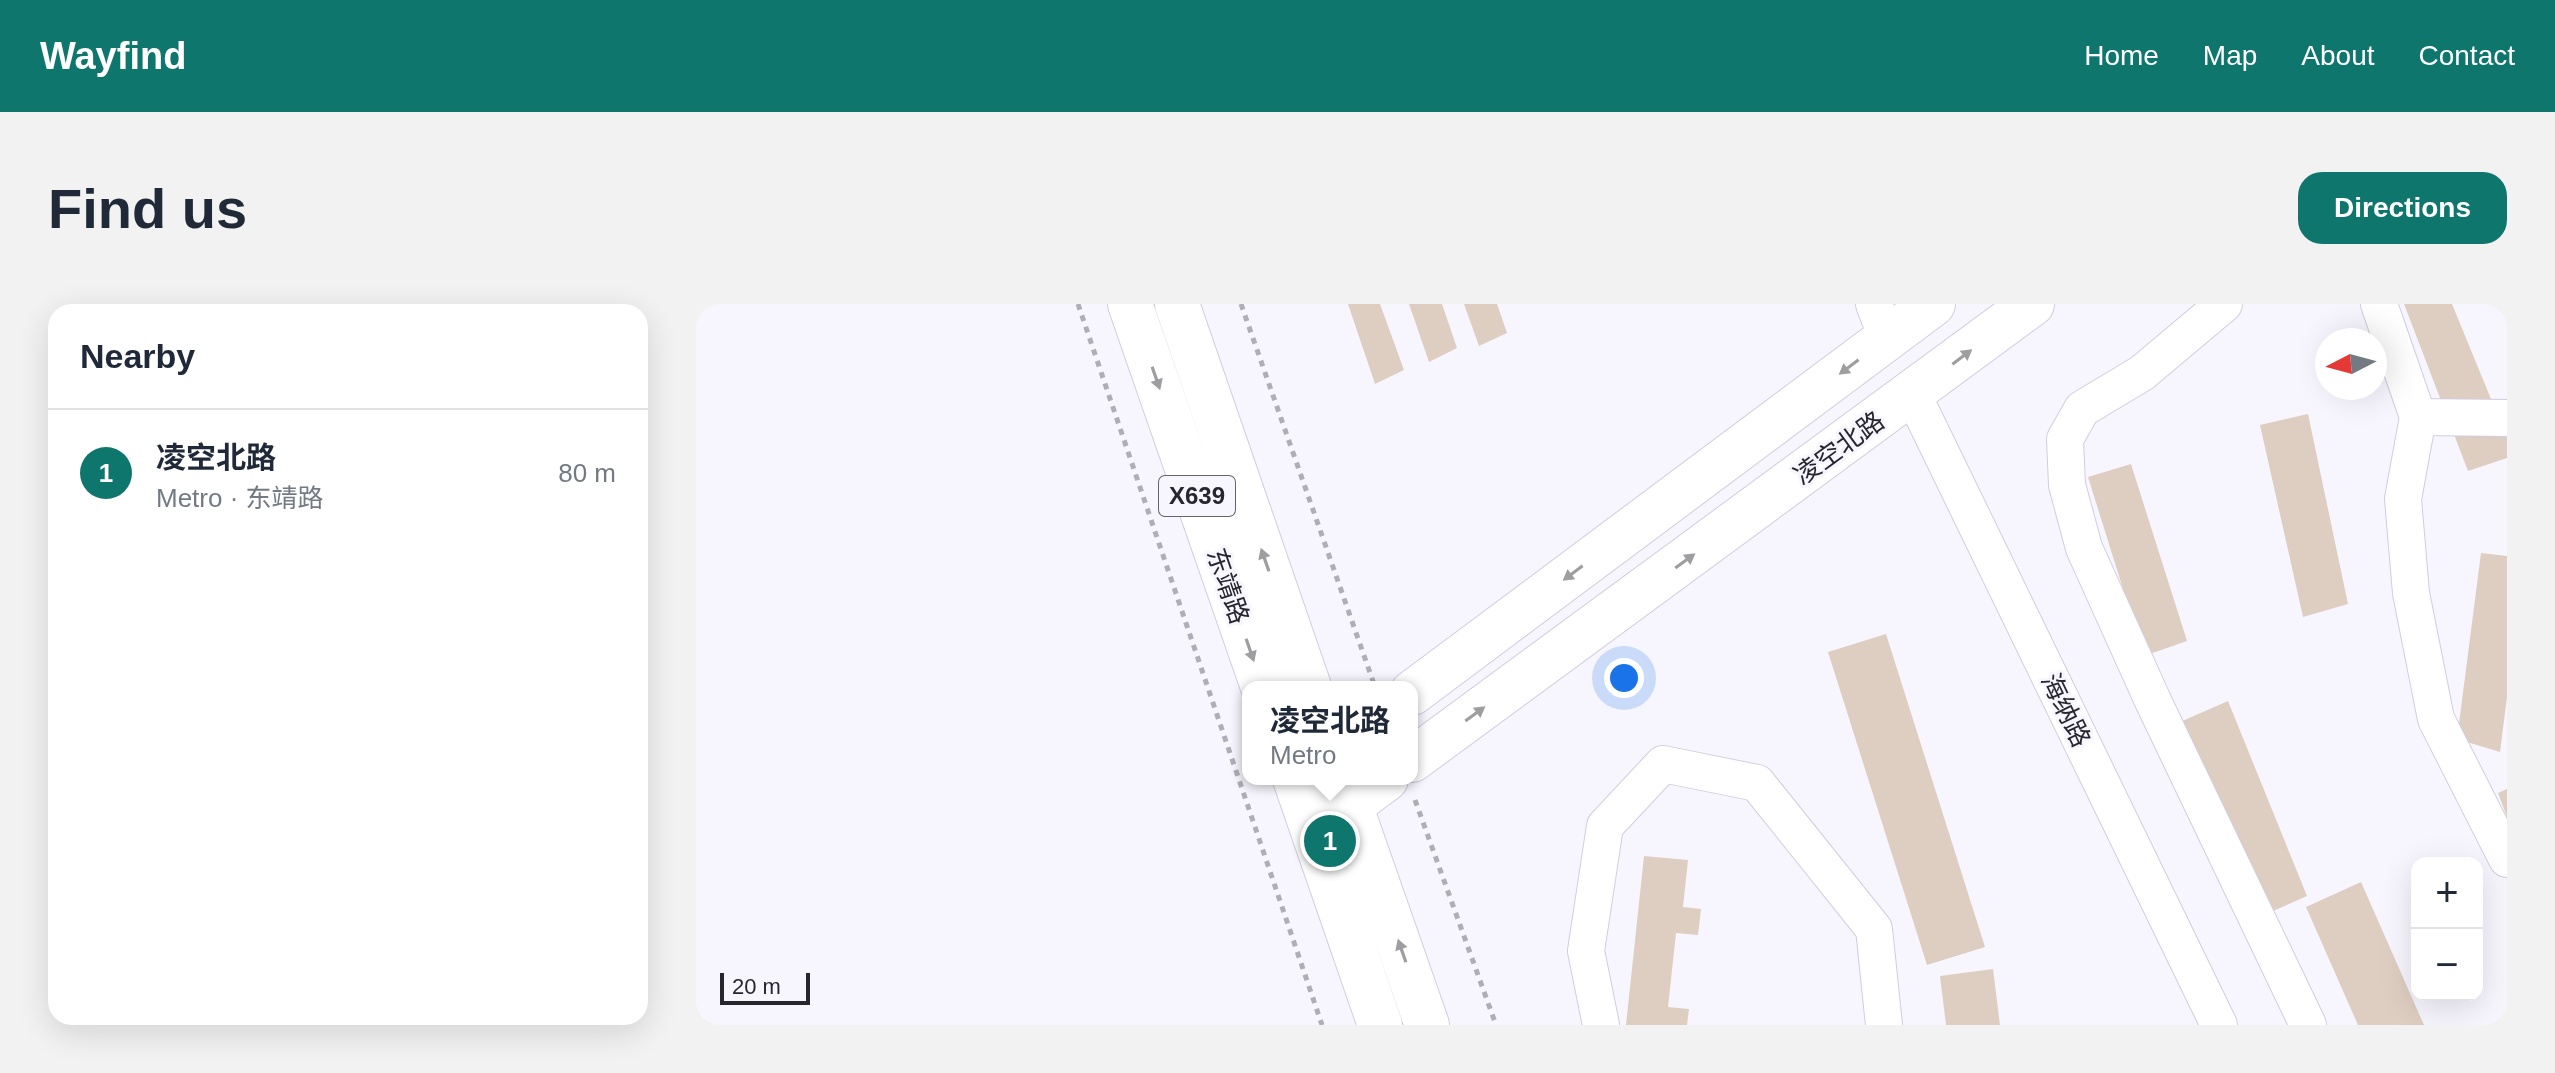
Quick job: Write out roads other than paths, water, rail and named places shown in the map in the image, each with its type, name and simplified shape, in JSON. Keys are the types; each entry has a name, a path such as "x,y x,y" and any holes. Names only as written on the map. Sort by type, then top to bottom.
{"main road":[{"name":"东靖路","path":"1130,304 1261,681"},
{"name":"东靖路","path":"1177,304 1307,681"},
{"path":"1418,688 1881,321 1933,304"},
{"name":"凌空北路","path":"1418,766 2032,304"},
{"name":"凌空北路","path":"1346,792 1373,785"},
{"path":"1380,1025 1305,787 1346,792 1427,1025"}],"street":[{"path":"2224,304 2142,373 2082,409 2065,439 2067,485 2090,562 2308,1025"},
{"path":"2379,304 2418,417 2403,499 2413,607 2436,719 2507,859"},
{"name":"海纳路","path":"1913,395 2219,1025"},
{"path":"2418,417 2507,418"},
{"path":"1601,1025 1586,951 1605,826 1663,764 1757,783 1874,929 1884,1025"}],"place":[{"name":"凌空北路","path":"1330,841"}]}
